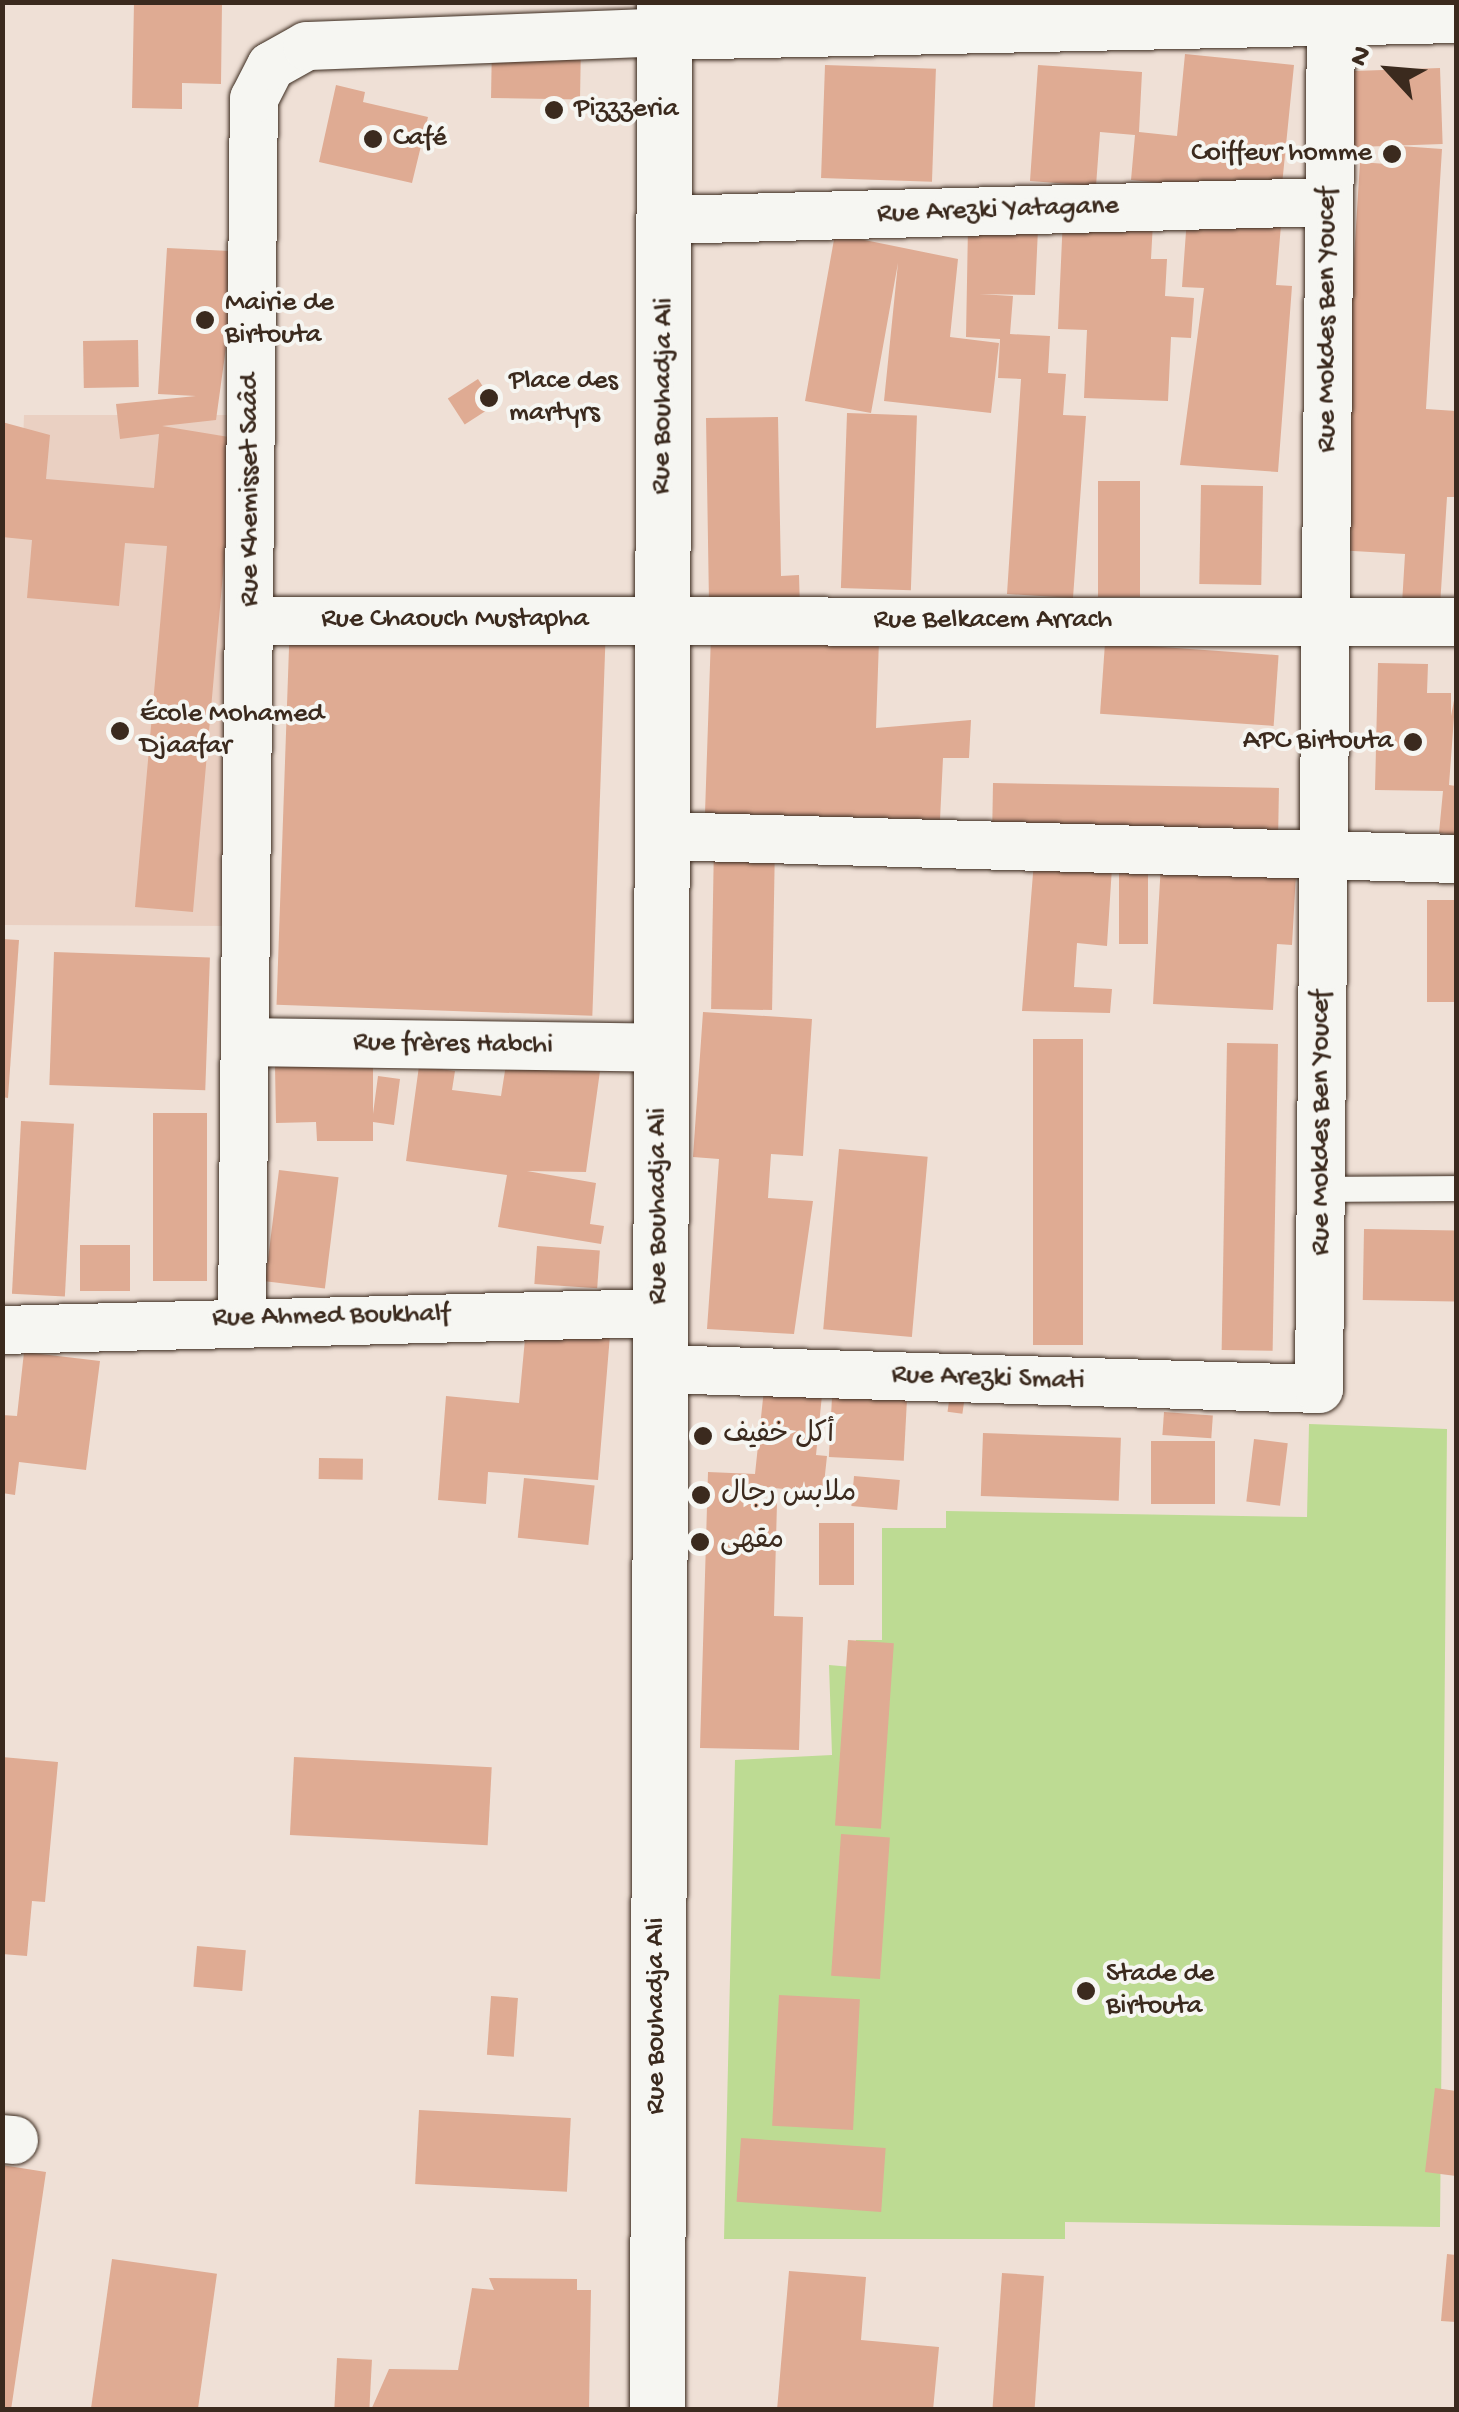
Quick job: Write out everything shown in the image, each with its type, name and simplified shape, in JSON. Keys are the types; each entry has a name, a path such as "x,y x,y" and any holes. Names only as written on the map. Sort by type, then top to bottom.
{"main road":[{"path":"664,17 1364,12 1456,15"},
{"name":"Rue Bouhadja Ali","path":"657,2410 657,1369 663,836 660,618 667,220 664,17"}],"street":[{"name":"Rue Mokdes Ben Youcef","path":"1319,1389 1329,202 1364,12"},
{"name":"Rue Khemisset Saâd","path":"242,1317 254,98 270,66 307,46 664,17"},
{"name":"Rue Arezki Yatagane","path":"667,220 1329,202"},
{"name":"Rue Chaouch Mustapha","path":"250,621 660,618"},
{"name":"Rue Belkacem Arrach","path":"660,618 1326,623"},
{"path":"1326,623 1456,622"},
{"path":"663,836 1456,859"},
{"name":"Rue frères Habchi","path":"246,1042 660,1048"},
{"name":"Rue Ahmed Boukhalf","path":"2,1330 242,1317 659,1313"},
{"name":"Rue Arezki Smati","path":"657,1369 1319,1389"}],"lane":[{"path":"1321,1189 1456,1188"}],"shaded area":[{"name":"École Mohamed Djaafar","path":"24,415 239,415 235,926 3,925 2,536 20,537"}],"green space":[{"name":"Stade de Birtouta","path":"1309,1424 1447,1429 1440,2227 1065,2222 1065,2239 724,2239 735,1760 832,1755 829,1665 852,1667 856,1640 882,1640 882,1528 946,1528 946,1511 1307,1517"}],"building":[{"path":"134,2 222,3 221,84 182,83 182,109 132,108"},
{"path":"492,42 581,44 580,100 491,98"},
{"path":"1185,54 1294,65 1281,195 1131,180 1135,135 1100,132 1096,186 1030,181 1038,65 1142,72 1139,132 1177,136"},
{"path":"825,65 936,69 932,182 821,178"},
{"path":"1440,68 1443,144 1350,147 1347,71"},
{"name":"Café","path":"336,85 365,92 363,102 428,117 412,183 319,162"},
{"path":"1400,146 1442,149 1426,409 1456,411 1456,497 1447,497 1440,606 1402,604 1405,554 1336,550 1360,162 1399,165"},
{"path":"1063,217 1153,222 1151,259 1167,259 1165,296 1194,298 1191,338 1171,337 1168,401 1084,398 1087,330 1058,329"},
{"path":"1187,218 1281,225 1276,285 1292,286 1278,472 1180,465 1204,288 1182,287"},
{"path":"968,226 1038,229 1035,295 979,294 1013,296 1010,334 1050,336 1048,373 1066,374 1063,415 1086,416 1073,598 1007,594 1021,379 998,378 1000,339 966,337"},
{"path":"835,234 958,259 950,337 999,343 991,413 884,401 898,263 871,413 805,401"},
{"path":"167,248 230,251 227,298 249,299 246,341 227,340 216,420 162,426 235,438 193,912 135,907 167,546 125,543 119,606 27,598 32,540 2,537 2,422 50,435 46,479 154,488 159,434 120,439 116,404 196,396 158,394"},
{"path":"138,340 139,387 84,388 83,341"},
{"path":"478,379 495,405 465,425 448,399"},
{"path":"847,413 917,415 911,590 841,588"},
{"path":"778,417 781,576 799,575 800,610 709,603 706,418"},
{"path":"1098,481 1140,481 1140,597 1098,597"},
{"path":"1201,485 1263,486 1261,585 1199,584"},
{"path":"290,619 606,630 592,1016 277,1005"},
{"path":"711,635 879,640 876,728 971,720 969,758 943,758 940,820 705,813"},
{"path":"1105,643 1279,655 1274,726 1100,714"},
{"name":"APC Birtouta","path":"1378,663 1428,664 1427,693 1451,693 1451,716 1456,690 1449,785 1456,786 1456,835 1439,833 1443,791 1375,790"},
{"path":"993,783 1279,788 1278,846 992,841"},
{"path":"714,842 775,843 772,1010 711,1009"},
{"path":"1034,861 1112,867 1107,946 1077,943 1074,987 1112,989 1110,1013 1022,1011"},
{"path":"1119,862 1148,862 1148,944 1119,944"},
{"path":"1161,863 1296,874 1292,945 1277,944 1273,1010 1153,1004"},
{"path":"1427,900 1456,900 1456,1002 1427,1002"},
{"path":"2,939 19,940 8,1098 2,1097"},
{"path":"54,952 210,957 205,1090 49,1085"},
{"path":"703,1012 812,1019 803,1156 771,1154 768,1198 813,1201 794,1334 707,1329 719,1159 693,1157"},
{"path":"1033,1039 1083,1039 1083,1345 1033,1345"},
{"path":"1227,1043 1278,1044 1273,1351 1222,1350"},
{"path":"507,1058 600,1071 586,1172 527,1171 596,1183 590,1224 604,1226 601,1244 498,1227 507,1175 406,1161 419,1066 455,1071 452,1090 501,1096"},
{"path":"373,1064 373,1114 378,1076 400,1079 394,1125 373,1122 373,1141 317,1141 316,1122 276,1123 275,1065"},
{"path":"153,1113 207,1113 207,1281 153,1281"},
{"path":"21,1121 74,1124 65,1297 12,1294"},
{"path":"839,1149 928,1157 912,1337 823,1329"},
{"path":"279,1170 339,1177 325,1288 265,1281"},
{"path":"1364,1229 1456,1231 1455,1302 1363,1300"},
{"path":"80,1245 130,1245 130,1291 80,1291"},
{"path":"537,1246 600,1250 597,1288 534,1284"},
{"path":"526,1328 610,1335 598,1480 488,1472 486,1504 438,1500 446,1396 519,1403"},
{"path":"24,1352 100,1361 86,1470 19,1462 15,1495 2,1493 2,1415 17,1416"},
{"path":"766,1370 824,1375 816,1455 827,1456 823,1493 756,1486 756,1503 777,1503 774,1616 803,1617 799,1750 700,1748 708,1472 755,1474"},
{"path":"833,1378 908,1382 904,1461 829,1457"},
{"path":"952,1380 967,1382 962,1414 948,1412"},
{"path":"1164,1412 1213,1415 1211,1438 1162,1435"},
{"path":"983,1433 1121,1438 1119,1501 981,1496"},
{"path":"1254,1439 1288,1443 1280,1506 1246,1502"},
{"path":"1151,1441 1215,1441 1215,1504 1151,1504"},
{"path":"319,1458 363,1459 363,1480 319,1479"},
{"path":"854,1476 900,1480 897,1510 851,1506"},
{"path":"524,1478 595,1485 588,1545 518,1538"},
{"path":"819,1523 854,1523 854,1585 819,1585"},
{"path":"848,1640 894,1643 881,1829 835,1826"},
{"path":"2,1757 58,1762 45,1902 32,1901 27,1956 2,1954"},
{"path":"294,1757 492,1767 488,1845 290,1835"},
{"path":"841,1834 890,1837 880,1979 831,1976"},
{"path":"197,1946 246,1950 242,1991 193,1987"},
{"path":"779,1995 860,1999 853,2130 772,2126"},
{"path":"491,1996 518,1998 514,2057 487,2055"},
{"path":"1435,2088 1456,2091 1456,2176 1425,2172"},
{"path":"419,2110 571,2118 567,2192 415,2184"},
{"path":"741,2138 886,2148 881,2212 737,2202"},
{"path":"2,2165 46,2172 11,2410 2,2410"},
{"path":"1447,2254 1456,2255 1456,2322 1441,2321"},
{"path":"112,2259 217,2274 198,2410 91,2410"},
{"path":"789,2271 866,2277 861,2340 939,2347 933,2410 777,2410"},
{"path":"1002,2273 1044,2276 1035,2410 992,2410"},
{"path":"489,2278 577,2279 577,2290 591,2290 589,2410 371,2410 389,2369 458,2370 472,2288 494,2290"},
{"path":"337,2358 372,2360 369,2410 334,2410"}],"place":[{"name":"Pizzzeria","path":"554,110"},
{"name":"Café","path":"373,139"},
{"name":"Coiffeur homme","path":"1392,154"},
{"name":"Mairie de Birtouta","path":"205,320"},
{"name":"Place des martyrs","path":"489,398"},
{"name":"École Mohamed Djaafar","path":"120,731"},
{"name":"APC Birtouta","path":"1413,742"},
{"name":"أكل خفيف","path":"703,1436"},
{"name":"ملابس رجال","path":"701,1495"},
{"name":"مقهى","path":"700,1542"},
{"name":"Stade de Birtouta","path":"1086,1991"}]}
